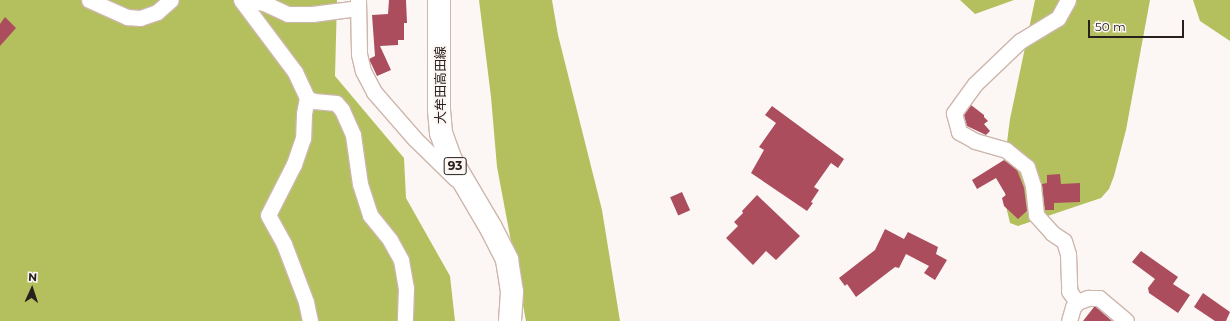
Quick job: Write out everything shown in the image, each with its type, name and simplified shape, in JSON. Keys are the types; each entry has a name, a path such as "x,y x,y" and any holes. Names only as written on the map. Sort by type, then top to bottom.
{"main road":[{"name":"大牟田高田線","path":"439,0 438,110 441,133 451,160 491,228 507,260 512,292 510,321"}],"street":[{"path":"89,0 127,17 140,18 157,12 171,0"},
{"path":"242,0 264,3 288,14 312,14 358,4 359,54 363,71 374,92 415,139 468,189"},
{"path":"242,0 295,72 307,98 304,114 303,138 294,164 268,215 284,244 306,302 310,321"},
{"path":"1068,0 1058,18 1020,42 975,84 954,113 959,132 975,141 1006,150 1027,167 1033,186 1036,215 1052,233 1064,241 1068,254 1069,291 1076,302"},
{"path":"307,98 314,101 336,103 342,110 353,135 360,184 370,215 390,240 401,260 406,288 405,321"},
{"path":"1069,321 1076,302 1088,298 1099,298 1126,321"}],"green space":[{"path":"0,0 337,0 335,76 404,158 406,198 450,276 455,321 0,321"},
{"path":"479,0 552,0 558,35 602,210 620,321 526,321 497,167 491,97"},
{"path":"960,0 1014,0 975,14"},
{"path":"1035,0 1150,0 1126,130 1114,176 1109,189 1101,198 1018,226 1010,223 1005,202 1006,150 1010,119"},
{"path":"1193,0 1230,0 1230,41 1200,21"}],"building":[{"path":"389,0 406,0 407,23 404,23 404,40 398,40 398,45 380,46 391,70 377,76 369,59 375,56 372,15 388,14"},
{"path":"5,17 16,28 0,46 0,24"},
{"path":"971,105 984,115 988,121 984,124 990,131 986,135 967,126 964,115"},
{"path":"772,106 844,159 838,168 831,163 814,187 819,190 811,202 813,203 807,211 751,173 764,150 759,147 776,123 765,115"},
{"path":"1004,160 1017,170 1024,188 1027,211 1018,219 1004,206 1002,198 1006,195 996,178 977,189 972,180"},
{"path":"1060,174 1061,184 1080,183 1080,202 1054,203 1054,210 1045,210 1042,184 1047,183 1047,175"},
{"path":"682,192 690,210 678,216 670,197"},
{"path":"757,195 800,236 776,260 766,251 753,265 726,238 738,226 734,222"},
{"path":"885,229 904,239 908,232 938,247 936,254 947,260 935,280 924,273 929,266 906,254 899,268 895,267 856,297 847,284 845,286 839,278 875,250"},
{"path":"1141,251 1178,277 1173,284 1190,295 1178,313 1149,293 1148,288 1155,279 1132,262"},
{"path":"1203,293 1230,312 1226,321 1215,321 1194,307"},
{"path":"1094,307 1096,307 1112,321 1083,321"}]}
